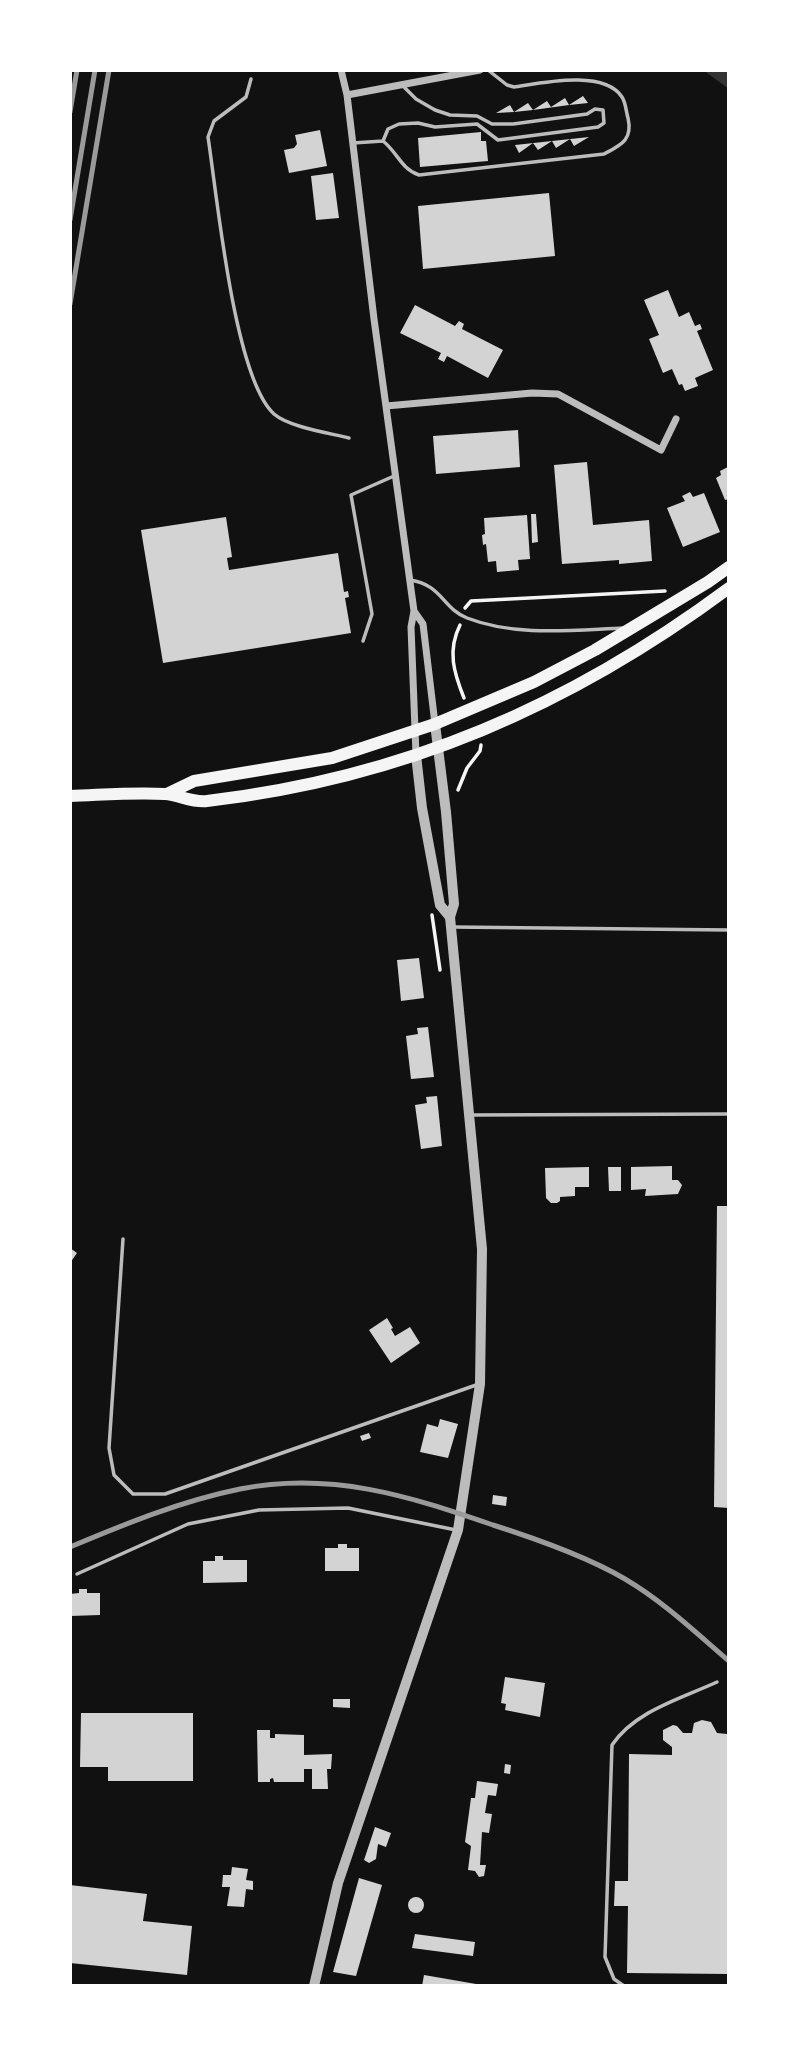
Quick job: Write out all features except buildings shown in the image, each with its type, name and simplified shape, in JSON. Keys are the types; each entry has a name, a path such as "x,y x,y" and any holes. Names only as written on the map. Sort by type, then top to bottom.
{"main road":[{"path":"167,794 194,781 332,758 435,724 534,682 637,627 729,566"},
{"path":"70,796 167,794 203,802 286,790 367,771 484,731 588,680 693,614 729,588"}],"street":[{"path":"341,70 347,94 414,611 411,627 414,731 422,808 440,905 451,922"},
{"path":"347,94 480,70"},
{"path":"386,406 532,393 558,394 661,450 676,419"},
{"path":"314,1986 338,1883 458,1530 480,1384 482,1249 451,922 454,904 446,812 423,624 414,611"}],"lane":[{"path":"353,143 383,141 392,148 408,171 419,175 604,154 624,143 630,128 623,98 614,89 572,79 514,87 507,85 488,70"},
{"path":"251,79 246,97 214,121 208,137 234,311 252,377 263,403 276,416 349,438"},
{"path":"383,141 388,128 399,124 418,123 435,127 477,124 498,140 598,127 604,123 603,110 595,110 587,114 513,124 492,124 477,116 450,115 435,110 416,99 402,84"},
{"path":"363,641 372,614 351,495 396,476"},
{"path":"408,580 424,582 432,587 463,616 505,628 552,631 637,627"},
{"path":"451,922 729,930"},
{"path":"468,1115 729,1114"},
{"path":"123,1239 109,1448 114,1475 133,1494 165,1494 480,1384"},
{"path":"76,1574 188,1524 259,1510 348,1508 458,1530"},
{"path":"624,1986 614,1979 605,1957 612,1745 633,1721 717,1682"}],"path":[{"path":"466,607 471,601 670,590"},
{"path":"461,624 455,635 453,658 465,702"},
{"path":"452,794 458,790 467,768 480,751 480,743"}],"shaded area":[{"path":"705,70 729,70 729,89 707,73"}],"railway":[{"path":"70,112 77,70"},
{"path":"70,220 95,70"},
{"path":"70,304 109,70"},
{"path":"70,1547 175,1507 240,1489 306,1483 369,1489 462,1514 578,1555 653,1597 729,1661"}]}
